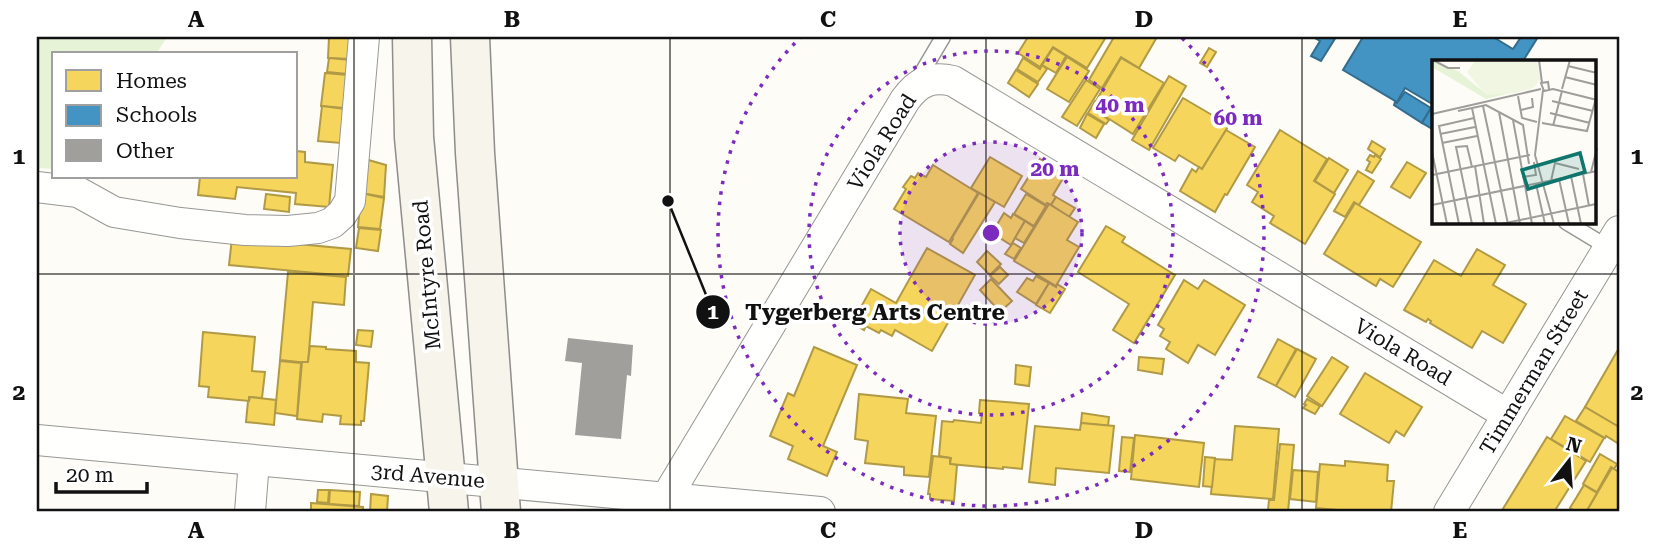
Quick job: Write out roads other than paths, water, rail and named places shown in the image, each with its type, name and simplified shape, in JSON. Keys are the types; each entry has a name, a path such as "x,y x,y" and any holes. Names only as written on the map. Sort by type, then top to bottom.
{"main road":[{"name":"McIntyre Road","path":"412,37 414,137 448,495"},
{"path":"470,37 475,153 500,498"}],"street":[{"path":"37,187 78,192 114,212 180,223 244,230 288,231 318,228 332,223 350,201 364,37"},
{"name":"Viola Road","path":"666,498 905,100 923,82 933,79 953,80 1508,415"},
{"name":"Timmerman Street","path":"1449,512 1614,239"},
{"name":"3rd Avenue","path":"37,440 254,461 448,495 500,498 666,498 820,512"},
{"path":"250,512 254,461"}],"lane":[{"path":"905,100 943,37"},
{"path":"1572,224 1614,239"}],"place":[{"name":"Tygerberg Arts Centre","path":"668,201"}]}
